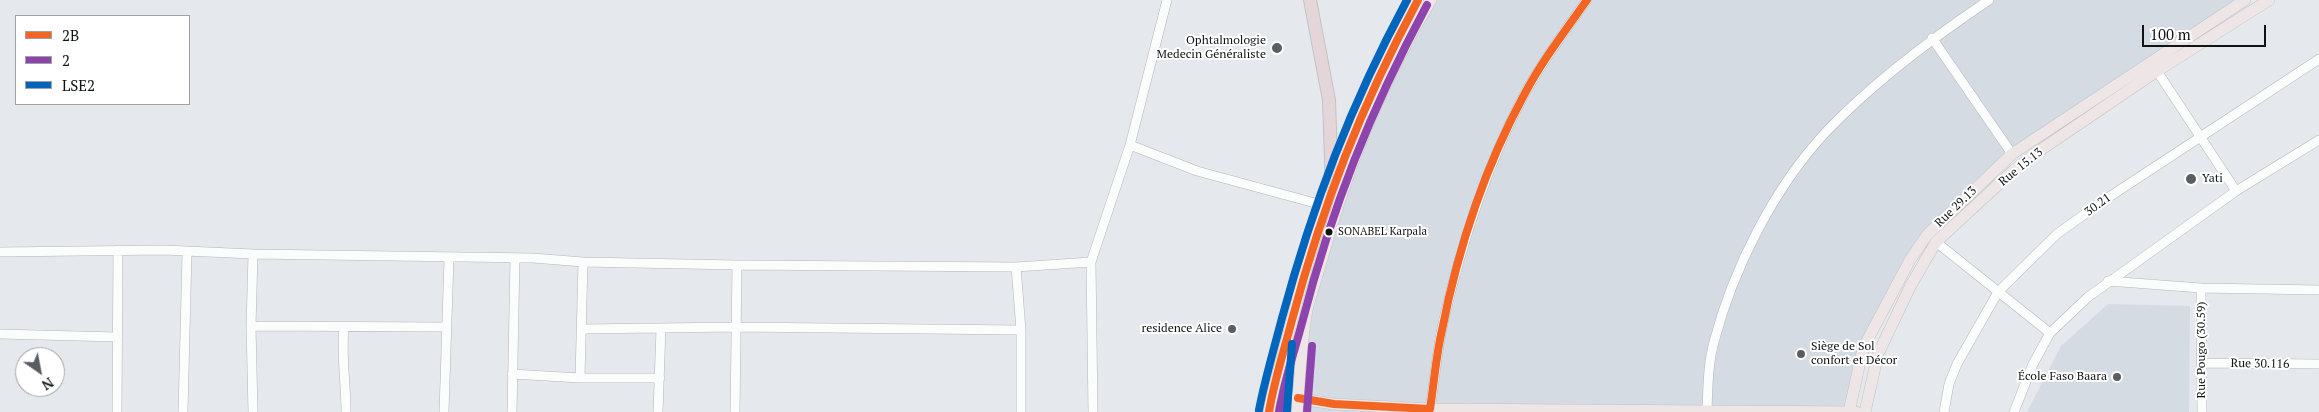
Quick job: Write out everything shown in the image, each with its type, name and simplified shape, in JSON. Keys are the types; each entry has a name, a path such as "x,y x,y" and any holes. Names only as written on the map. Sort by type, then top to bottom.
{"highway":[{"path":"1310,0 1329,100 1332,189"}],"main road":[{"path":"1269,412 1300,291 1332,189 1362,112 1418,0"},
{"path":"1297,412 1301,350 1308,307 1352,162 1400,54 1431,0"},
{"name":"Rue 29.13","path":"1853,412 1862,353 1914,254 1927,235 2012,154 2244,0"},
{"name":"Rue 15.13","path":"1865,412 1878,354 1911,285 1936,242 2014,170 2038,151 2269,0"},
{"path":"1272,395 1334,404 1430,409 1707,409 1853,412"},
{"path":"1318,412 1334,404"}],"street":[{"path":"1094,412 1090,262 1130,145 1167,0"},
{"path":"1430,409 1444,320 1469,228 1494,159 1525,94 1562,33 1587,0"},
{"path":"1707,409 1713,343 1734,285 1770,208 1824,134 1855,104 1932,38 1989,0"},
{"path":"1932,38 2012,154"},
{"name":"30.21","path":"1944,412 1949,384 1957,364 1998,292 2058,234 2103,200 2319,59"},
{"path":"2151,61 2236,191"},
{"path":"2014,412 2033,364 2050,332 2108,281 2236,191 2319,140"},
{"path":"1130,145 1197,171 1326,206"},
{"path":"1936,242 2050,332"},
{"path":"0,252 118,250 187,253 515,258 583,262 737,265 1016,267 1090,262"},
{"path":"117,412 118,250"},
{"path":"183,412 187,253"},
{"path":"253,254 251,326 253,412"},
{"path":"444,412 449,258"},
{"path":"512,412 515,258"},
{"path":"580,378 583,262"},
{"path":"735,412 737,265"},
{"path":"1016,267 1021,330 1021,412"},
{"path":"2108,281 2201,288 2319,290"},
{"name":"Rue Pougo (30.59)","path":"2201,288 2202,412"},
{"path":"251,326 446,327"},
{"path":"582,329 736,326 1021,330"},
{"path":"344,327 342,351 346,372 346,412"},
{"path":"658,412 661,328"},
{"path":"0,334 118,337"},
{"name":"Rue 30.116","path":"2201,363 2319,364"},
{"path":"512,374 580,378 660,378"}],"shaded area":[{"path":"1431,0 2244,0 2012,154 1927,235 1862,353 1849,412 1297,412 1301,350 1352,162"},
{"name":"École Faso Baara","path":"2108,304 2190,306 2189,412 2027,412 2061,346"}],"transit line":[{"name":"LSE2","path":"1259,410 1282,318 1320,195 1351,116 1407,0"},
{"name":"2B","path":"1269,412 1276,377 1304,277 1330,196 1361,117 1397,39 1418,0"},
{"name":"2B","path":"1298,398 1334,404 1430,409 1438,350 1456,269 1485,180 1510,122 1531,82 1587,0"},
{"name":"2","path":"1279,412 1286,379 1326,239 1354,160 1406,44 1427,5"},
{"name":"LSE2","path":"1287,411 1292,344"},
{"name":"2","path":"1307,412 1312,346"}],"place":[{"name":"Ophtalmologie Medecin Généraliste","path":"1277,48"},
{"name":"Yati","path":"2191,179"},
{"name":"SONABEL Karpala","path":"1329,232"},
{"name":"residence Alice","path":"1232,329"},
{"name":"Siège de Sol confort et Décor","path":"1801,354"},
{"name":"École Faso Baara","path":"2117,377"}]}
